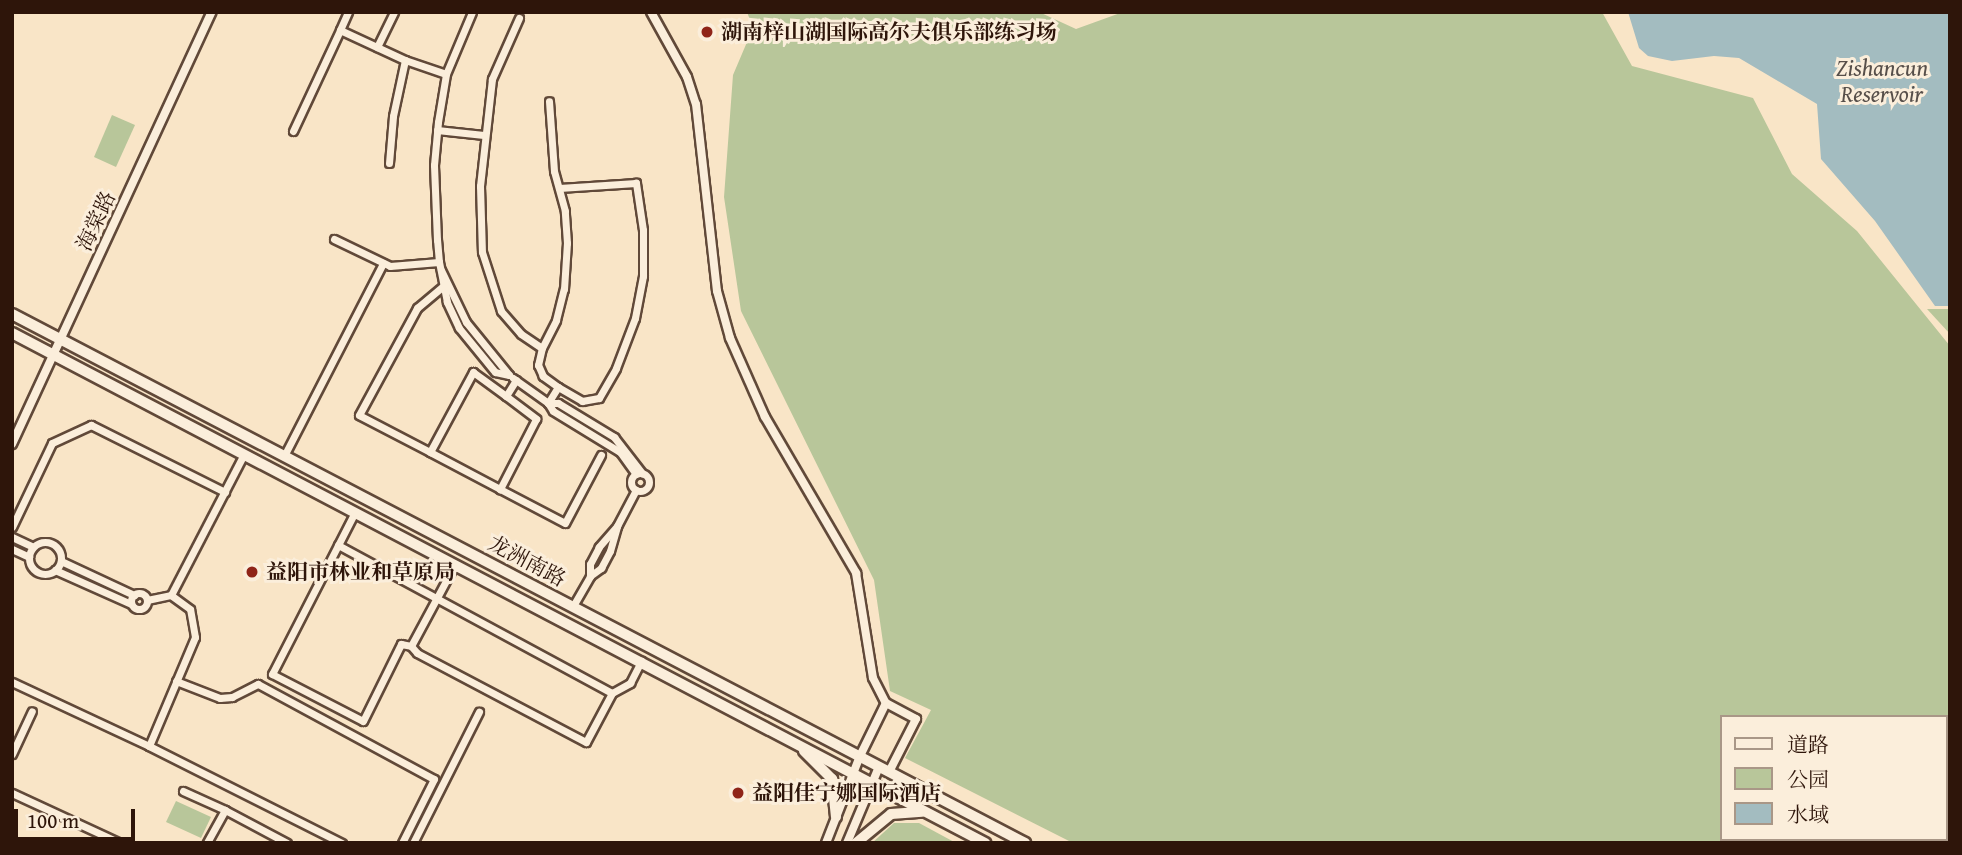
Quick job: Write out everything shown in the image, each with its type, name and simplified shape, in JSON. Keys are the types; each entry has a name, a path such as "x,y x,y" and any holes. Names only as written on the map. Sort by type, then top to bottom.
{"main road":[{"name":"龙洲南路","path":"12,314 1025,843"},
{"name":"龙洲南路","path":"12,333 985,843"},
{"path":"788,738 817,761 832,779 836,817"},
{"path":"856,843 891,814 915,810 931,814"}],"street":[{"name":"海棠路","path":"12,444 212,12"},
{"path":"293,131 348,12"},
{"path":"377,47 394,12"},
{"path":"472,12 446,75 437,130 433,205 443,285 447,302 459,328 475,352 495,372 513,378"},
{"path":"651,12 687,76 696,104 717,291 730,338 765,417 856,573 873,678 886,703 916,719 884,770 872,782 847,843"},
{"path":"519,18 492,79 480,186 482,239 489,280 500,311 521,334 542,348"},
{"path":"340,30 405,60 446,75"},
{"path":"389,163 393,116 405,60"},
{"path":"549,101 554,171 565,211 567,243 564,289 556,320 542,348 538,365 543,376 582,401 599,398 616,368 635,318 643,264 643,230 636,183 559,188"},
{"path":"437,130 484,135"},
{"path":"334,239 390,266 440,266"},
{"path":"284,456 383,262"},
{"path":"440,266 466,322 513,378 548,402 558,403 614,437 639,473 649,478 646,489 636,490"},
{"path":"443,285 417,308 359,415 565,523 601,455"},
{"path":"430,452 473,372 536,419 500,488"},
{"path":"506,396 513,378"},
{"path":"548,402 558,387"},
{"path":"13,529 52,443 92,425 225,492"},
{"path":"171,595 244,454"},
{"path":"636,490 631,482 639,473"},
{"path":"573,606 590,576 590,564 599,547 617,526 636,490"},
{"path":"355,512 272,674 363,721 401,644 411,646 417,653 586,742 612,692 630,683 641,661"},
{"path":"12,537 33,547"},
{"path":"55,570 61,561 59,551 52,543 42,542 33,547 29,557 32,567 41,573 55,570 139,610 144,607 146,600 142,594 134,595 61,561"},
{"path":"338,544 612,692"},
{"path":"12,550 29,557"},
{"path":"411,646 455,564"},
{"path":"131,604 134,595"},
{"path":"146,600 171,595 190,609 195,622 195,637 149,746"},
{"path":"176,681 220,698 232,696 258,684 435,779 402,843"},
{"path":"12,682 149,746 342,843"},
{"path":"826,843 860,756 886,703"},
{"path":"12,754 32,711"},
{"path":"413,843 479,712"},
{"path":"183,791 286,843"},
{"path":"12,793 120,843"},
{"path":"207,843 225,810"}],"green space":[{"path":"747,12 1039,12 1076,29 1123,12 1602,12 1632,66 1753,98 1792,174 1857,231 1950,346 1950,843 1073,843 905,758 931,710 890,691 874,580 741,311 724,197 733,75 753,28"},
{"path":"112,115 135,125 116,167 94,157"},
{"path":"1927,309 1950,309 1950,334"},
{"path":"176,801 211,817 201,838 166,822"},
{"path":"894,823 919,823 956,843 872,843"}],"water":[{"name":"Zishancun Reservoir","path":"1628,12 1950,12 1950,306 1935,306 1875,221 1821,159 1817,104 1739,58 1714,56 1672,61 1648,56 1639,48"}],"place":[{"name":"湖南梓山湖国际高尔夫俱乐部练习场","path":"707,32"},
{"name":"益阳市林业和草原局","path":"252,572"},
{"name":"益阳佳宁娜国际酒店","path":"738,793"}]}
